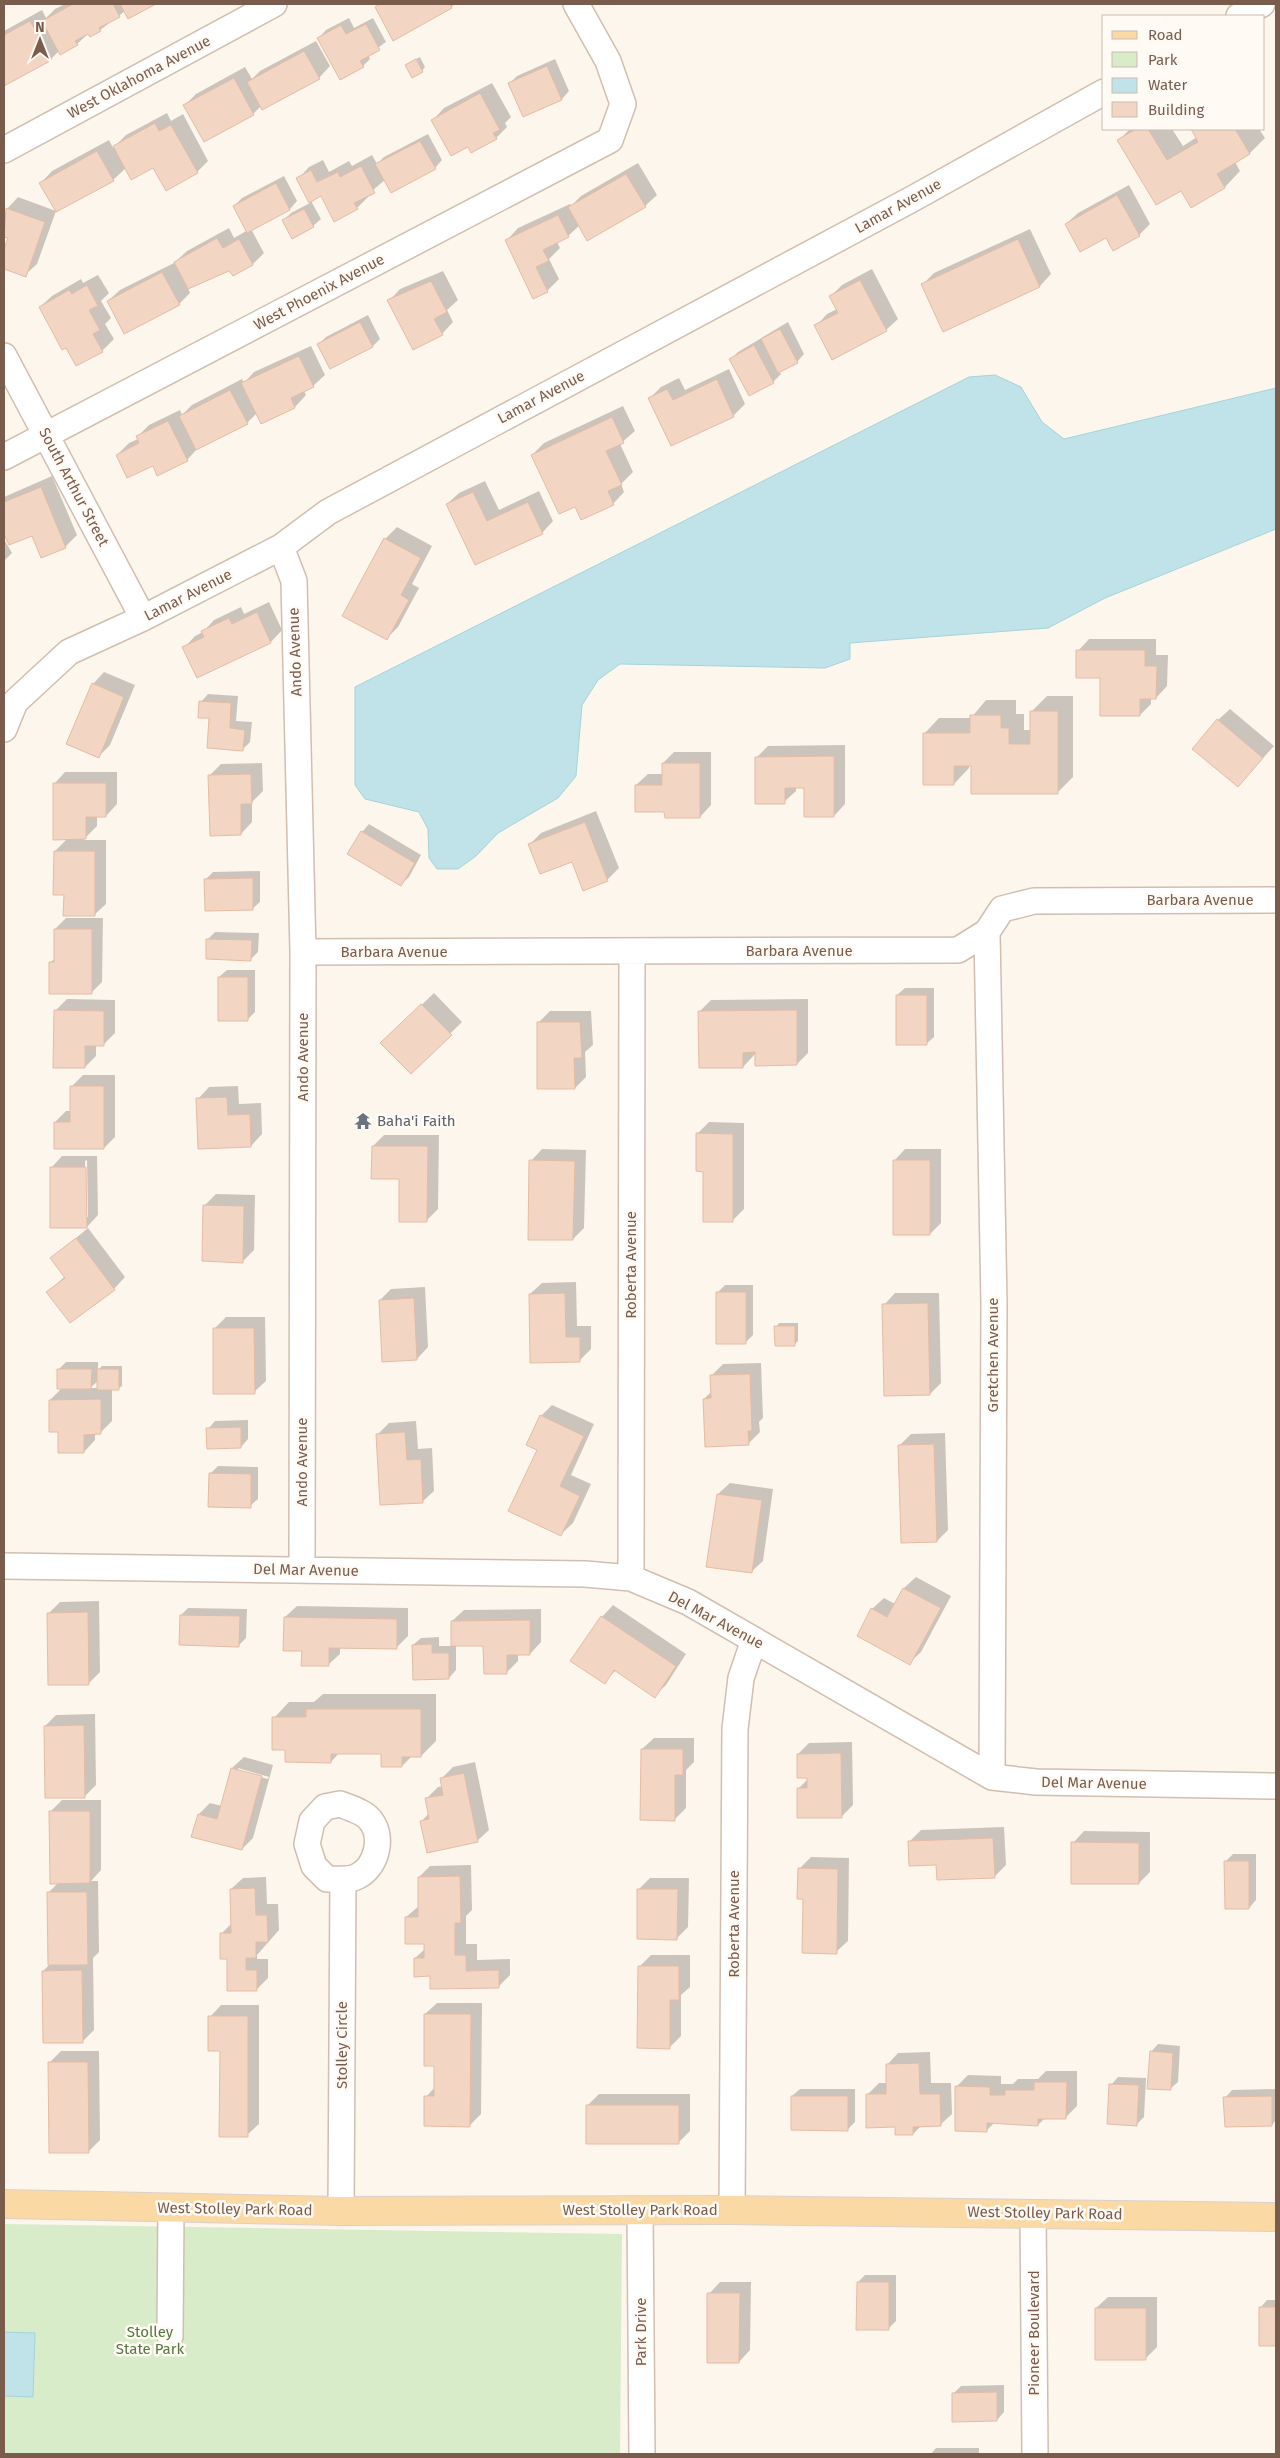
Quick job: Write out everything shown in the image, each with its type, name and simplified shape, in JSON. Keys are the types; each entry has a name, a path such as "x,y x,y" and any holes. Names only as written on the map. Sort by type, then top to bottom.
{"main road":[{"name":"West Stolley Park Road","path":"4,2204 341,2211 732,2210 1276,2216"}],"street":[{"name":"West Oklahoma Avenue","path":"4,150 274,4"},
{"name":"West Phoenix Avenue","path":"4,457 610,140 624,104 608,61 576,4"},
{"path":"1241,15 1262,4"},
{"name":"Lamar Avenue","path":"4,729 15,702 69,652 143,618 281,547 328,512 914,198 1102,93"},
{"name":"South Arthur Street","path":"4,356 143,618"},
{"name":"Ando Avenue","path":"281,547 294,581 303,952 302,1570"},
{"name":"Barbara Avenue","path":"303,952 958,950 987,932 1002,909 1034,901 1276,900"},
{"name":"Gretchen Avenue","path":"987,932 994,1304 992,1777"},
{"name":"Roberta Avenue","path":"631,1578 632,951"},
{"name":"Del Mar Avenue","path":"4,1566 584,1574 631,1578 688,1602 992,1777 1036,1782 1276,1786"},
{"name":"Roberta Avenue","path":"732,2210 735,1729 741,1678 754,1640"},
{"name":"Stolley Circle","path":"341,2211 343,1879"},
{"path":"170,2336 171,2208"},
{"name":"Park Drive","path":"640,2210 642,2454"},
{"name":"Pioneer Boulevard","path":"1033,2212 1035,2454"}],"green space":[{"name":"Stolley State Park","path":"4,2224 622,2234 620,2454 4,2454"}],"water":[{"path":"995,375 1021,387 1042,422 1064,439 1276,388 1276,529 1105,598 1048,628 850,643 850,659 825,668 620,664 598,680 582,705 576,776 558,798 498,833 476,856 458,869 437,869 429,858 428,829 419,812 365,799 355,785 355,687 969,377"},
{"path":"4,2332 35,2333 33,2397 4,2396"}],"building":[{"path":"73,4 113,4 120,17 99,28 101,31 90,37 88,34 75,41 78,45 60,55 42,21"},
{"path":"120,4 156,4 128,19"},
{"path":"380,4 450,4 452,8 393,41 375,7"},
{"path":"30,21 52,60 4,86 4,35"},
{"path":"366,24 380,50 360,61 364,67 340,80 317,38 341,25 346,34"},
{"path":"304,51 320,79 262,110 247,82"},
{"path":"416,59 423,72 412,78 405,65"},
{"path":"547,66 562,100 523,117 508,83"},
{"path":"234,78 254,115 204,142 183,105"},
{"path":"480,93 500,130 493,133 497,139 471,153 468,147 451,156 431,120"},
{"path":"155,123 159,131 171,125 198,173 166,191 153,168 131,180 113,146"},
{"path":"1134,130 1149,130 1167,160 1198,142 1192,130 1236,130 1250,154 1217,174 1225,188 1191,208 1181,191 1156,205 1117,140"},
{"path":"420,141 436,169 391,193 375,164"},
{"path":"97,151 114,181 56,212 39,183"},
{"path":"361,166 375,193 354,203 358,209 334,222 321,196 309,203 296,178 311,170 317,182 338,172 340,177"},
{"path":"626,174 646,207 587,241 568,207"},
{"path":"276,183 290,210 247,233 233,206"},
{"path":"1117,195 1140,236 1113,251 1106,238 1080,252 1065,224"},
{"path":"6,208 45,222 26,277 4,269 4,249 8,238 4,237"},
{"path":"304,209 314,227 292,239 282,220"},
{"path":"558,215 569,237 543,250 549,261 536,267 548,292 533,299 505,240"},
{"path":"217,238 223,248 239,239 253,265 233,276 229,271 188,289 174,262"},
{"path":"1018,239 1040,287 943,332 921,284"},
{"path":"162,272 180,305 124,334 107,301"},
{"path":"860,280 887,331 832,360 814,325 838,313 829,296"},
{"path":"431,281 447,312 434,319 443,335 413,350 387,300"},
{"path":"87,285 98,306 89,310 100,330 93,334 103,352 76,366 66,348 62,350 39,307 69,290 72,294"},
{"path":"360,322 373,347 330,369 317,344"},
{"path":"780,329 798,363 778,373 761,339"},
{"path":"754,345 774,383 749,396 729,359"},
{"path":"299,356 314,387 291,398 295,408 261,424 241,383"},
{"path":"717,379 734,417 671,446 648,398 667,389 673,400"},
{"path":"230,390 248,424 196,450 179,416"},
{"path":"612,417 624,443 606,451 622,485 608,491 614,505 581,520 575,507 559,514 531,455"},
{"path":"168,421 188,461 157,476 153,466 127,478 116,455 139,443 136,436"},
{"path":"41,487 66,548 41,558 32,536 9,545 4,534 4,502"},
{"path":"473,492 487,521 528,502 543,534 475,565 446,504"},
{"path":"384,538 421,558 401,595 409,600 387,640 342,616"},
{"path":"257,612 271,643 197,678 182,647 204,637 201,631 229,618 232,624"},
{"path":"1076,650 1145,650 1145,666 1157,666 1156,699 1140,699 1140,716 1100,716 1100,678 1076,678"},
{"path":"92,683 124,697 99,758 66,744"},
{"path":"199,701 231,703 230,728 245,730 243,751 207,748 209,718 198,718"},
{"path":"1030,711 1058,711 1058,794 971,794 971,766 954,766 954,785 923,785 923,733 970,733 970,715 1001,715 1001,728 1009,728 1009,744 1030,744"},
{"path":"1217,719 1263,758 1238,787 1192,749"},
{"path":"834,756 834,817 804,817 804,788 785,788 785,804 755,804 755,757"},
{"path":"662,763 700,763 700,818 665,818 664,812 635,812 635,785 662,785"},
{"path":"251,774 252,804 241,804 241,835 210,836 208,775"},
{"path":"53,783 106,783 106,817 86,817 86,839 53,840"},
{"path":"585,822 608,881 583,891 572,862 540,874 528,844"},
{"path":"361,831 415,863 401,886 347,854"},
{"path":"54,851 95,851 95,916 63,916 64,895 53,895"},
{"path":"253,878 253,910 205,911 204,879"},
{"path":"54,929 92,929 92,994 49,994 49,962 54,962"},
{"path":"206,939 252,940 251,961 206,959"},
{"path":"218,977 248,977 248,1021 218,1021"},
{"path":"896,995 927,995 927,1045 896,1045"},
{"path":"421,1004 452,1035 411,1074 380,1043"},
{"path":"54,1010 104,1011 104,1046 85,1046 85,1068 53,1068"},
{"path":"797,1010 797,1065 755,1066 755,1052 743,1053 743,1068 699,1068 698,1011"},
{"path":"537,1022 580,1022 582,1058 574,1058 575,1089 537,1089"},
{"path":"70,1086 104,1086 104,1149 54,1149 54,1122 70,1122"},
{"path":"227,1097 228,1115 250,1114 251,1147 198,1149 196,1098"},
{"path":"696,1133 733,1134 733,1222 703,1222 703,1172 696,1171"},
{"path":"372,1146 428,1146 427,1222 399,1222 399,1179 371,1179"},
{"path":"529,1160 575,1161 573,1240 528,1240"},
{"path":"893,1160 930,1160 930,1235 893,1235"},
{"path":"50,1167 86,1167 87,1228 50,1228"},
{"path":"203,1205 244,1206 243,1263 202,1261"},
{"path":"76,1238 115,1290 70,1323 46,1292 65,1278 50,1258"},
{"path":"716,1292 746,1292 746,1344 716,1344"},
{"path":"565,1293 566,1337 580,1337 580,1362 530,1363 529,1294"},
{"path":"414,1298 417,1360 382,1362 379,1300"},
{"path":"928,1303 930,1395 884,1396 882,1304"},
{"path":"774,1326 795,1326 795,1346 775,1346"},
{"path":"213,1328 254,1328 255,1394 213,1394"},
{"path":"57,1369 92,1369 91,1389 57,1389"},
{"path":"97,1369 119,1369 119,1390 97,1390"},
{"path":"750,1374 752,1431 748,1431 749,1445 705,1447 703,1399 711,1398 710,1375"},
{"path":"101,1399 101,1434 84,1435 84,1453 58,1453 58,1432 49,1432 49,1400"},
{"path":"540,1415 584,1436 560,1486 580,1496 561,1536 508,1511 537,1450 526,1445"},
{"path":"241,1427 241,1448 207,1449 206,1428"},
{"path":"405,1432 407,1460 421,1459 423,1503 380,1505 376,1434"},
{"path":"934,1444 937,1542 901,1543 898,1445"},
{"path":"209,1473 251,1474 251,1508 208,1507"},
{"path":"717,1494 762,1500 752,1573 706,1567"},
{"path":"903,1588 941,1608 910,1665 857,1636 871,1608 887,1617"},
{"path":"88,1612 89,1685 48,1685 47,1613"},
{"path":"180,1615 240,1616 239,1647 179,1645"},
{"path":"601,1616 676,1666 655,1698 614,1670 605,1684 570,1661"},
{"path":"284,1617 397,1619 397,1649 329,1648 329,1666 301,1666 302,1651 283,1651"},
{"path":"530,1620 530,1655 507,1655 507,1674 484,1674 483,1646 451,1646 451,1621"},
{"path":"432,1644 432,1653 449,1653 449,1679 413,1680 412,1645"},
{"path":"306,1709 421,1709 421,1757 402,1757 402,1767 381,1767 381,1754 331,1754 331,1763 285,1762 285,1750 272,1750 272,1717 306,1717"},
{"path":"84,1725 85,1798 45,1798 44,1726"},
{"path":"641,1749 683,1749 683,1775 675,1775 675,1821 640,1820"},
{"path":"841,1753 842,1818 797,1818 797,1788 807,1788 807,1778 797,1778 797,1754"},
{"path":"231,1768 262,1776 242,1850 191,1837 198,1814 217,1819"},
{"path":"464,1773 478,1842 427,1853 420,1821 429,1819 425,1798 443,1795 440,1778"},
{"path":"49,1811 90,1811 90,1883 50,1884"},
{"path":"993,1838 995,1878 937,1880 936,1865 909,1866 908,1841"},
{"path":"1071,1842 1139,1843 1139,1884 1071,1884"},
{"path":"1224,1861 1249,1861 1249,1909 1225,1909"},
{"path":"798,1868 838,1869 837,1954 802,1953 803,1899 797,1899"},
{"path":"460,1876 461,1923 455,1923 455,1955 466,1955 466,1971 499,1970 499,1988 430,1989 430,1976 414,1977 414,1958 424,1958 424,1944 405,1944 405,1917 418,1917 418,1877"},
{"path":"255,1888 256,1915 267,1915 268,1942 256,1942 256,1958 246,1958 246,1970 257,1970 257,1991 227,1991 227,1959 220,1959 220,1933 231,1933 230,1889"},
{"path":"637,1889 678,1889 677,1940 637,1939"},
{"path":"47,1892 87,1892 88,1965 48,1965"},
{"path":"638,1966 679,1966 679,2000 670,2000 670,2049 637,2048"},
{"path":"82,1970 83,2043 43,2043 42,1971"},
{"path":"424,2014 471,2014 470,2127 424,2126 424,2096 434,2096 434,2066 424,2066"},
{"path":"208,2016 248,2016 248,2137 219,2137 220,2051 208,2051"},
{"path":"1150,2051 1173,2053 1171,2090 1147,2089"},
{"path":"48,2062 88,2062 89,2153 49,2153"},
{"path":"919,2063 920,2094 940,2094 941,2126 913,2127 913,2135 895,2135 895,2127 866,2128 866,2094 886,2094 886,2064"},
{"path":"1034,2082 1067,2082 1066,2119 1038,2119 1038,2126 987,2123 987,2132 955,2131 955,2086 990,2087 990,2095 1005,2095 1005,2090 1034,2090"},
{"path":"1109,2084 1139,2085 1137,2126 1107,2124"},
{"path":"791,2096 848,2096 848,2131 791,2130"},
{"path":"1272,2096 1272,2126 1225,2127 1223,2097"},
{"path":"586,2105 679,2105 679,2144 586,2144"},
{"path":"857,2282 889,2282 889,2330 856,2330"},
{"path":"707,2293 740,2293 739,2363 707,2363"},
{"path":"1259,2307 1276,2307 1276,2346 1259,2346"},
{"path":"1095,2308 1146,2308 1146,2360 1095,2360"},
{"path":"997,2392 997,2421 952,2422 952,2393"}],"place":[{"name":"Baha'i Faith","path":"363,1121"}]}
